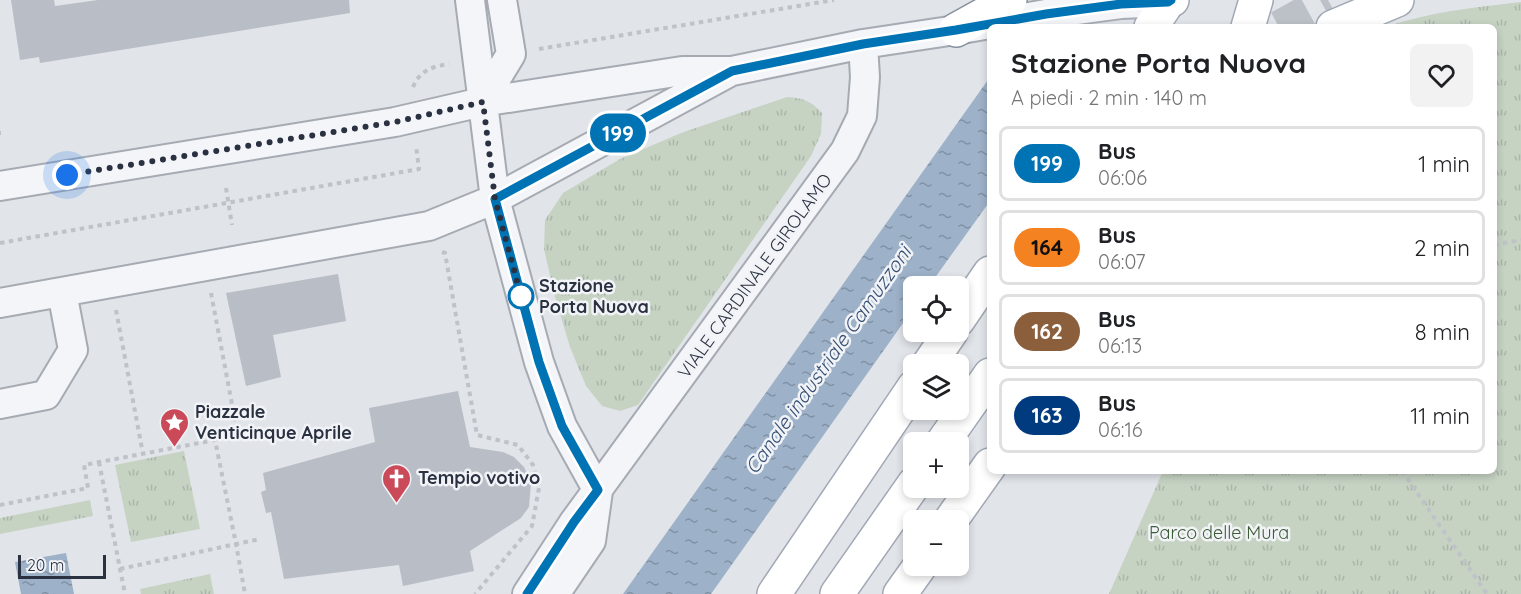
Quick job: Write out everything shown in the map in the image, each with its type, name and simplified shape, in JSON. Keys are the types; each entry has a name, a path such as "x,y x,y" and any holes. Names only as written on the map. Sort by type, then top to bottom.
{"main road":[{"path":"956,30 1010,0"},
{"path":"1249,24 1256,0"},
{"path":"1340,24 1397,0"},
{"path":"969,304 987,277"},
{"path":"950,432 987,379"},
{"path":"774,594 903,403"},
{"path":"958,510 987,469"},
{"path":"837,594 904,498"},
{"path":"900,594 913,576"}],"street":[{"path":"470,0 495,199 539,362 562,426 598,490 591,541 555,594"},
{"path":"483,102 511,54 502,0"},
{"path":"990,24 1121,4 1166,11"},
{"path":"0,186 395,122 483,102 682,71 732,71 863,44 987,24"},
{"path":"956,30 987,43"},
{"name":"VIALE CARDINALE GIROLAMO","path":"527,594 574,522 845,151 862,116 865,77 863,44"},
{"path":"0,303 417,230 495,199 732,71"},
{"path":"0,404 46,395 74,350 62,292"}],"path":[{"path":"539,49 834,0"},
{"path":"411,94 422,72 441,65"},
{"path":"0,243 418,169"},
{"path":"226,188 232,225"},
{"path":"1497,244 1521,240"},
{"path":"434,251 445,253 477,435 518,445 533,465 539,488 532,525 476,594"},
{"path":"0,505 88,488 84,465 238,436 210,289"},
{"path":"115,306 143,454"},
{"path":"212,429 245,594"},
{"path":"99,462 125,594"},
{"path":"1404,474 1487,594"},
{"path":"120,569 260,539"}],"green space":[{"name":"Parco delle Mura","path":"1521,2 1521,594 1109,594 1162,474 1497,474 1497,24 1396,24 1470,8"},
{"path":"787,97 806,101 822,113 821,134 811,156 638,405 620,411 602,406 586,386 570,347 544,249 545,220 563,193 620,159 681,133"},
{"path":"184,451 200,529 131,542 115,465"},
{"path":"90,500 93,516 0,534 0,518"},
{"path":"210,574 214,594 141,594 140,589"}],"water":[{"name":"Canale industriale Camuzzoni","path":"987,81 987,205 936,276 903,276 903,323 711,594 623,594"},
{"path":"66,553 74,594 21,594 15,562"}],"building":[{"path":"11,0 54,0 55,6 98,0 349,0 350,13 40,63 39,57 20,60"},
{"path":"338,274 346,321 273,335 281,377 246,386 226,293"},
{"name":"Tempio votivo","path":"458,391 470,447 503,452 514,457 524,467 531,483 529,507 521,518 470,551 474,571 403,586 399,565 284,579 271,512 266,513 261,492 266,490 263,473 375,442 369,408"}],"tunnel":[{"path":"1284,24 1328,0"}],"bus line":[{"name":"199","path":"990,24 1121,4 1171,0"},
{"name":"199","path":"527,594 598,490 562,426 539,362 495,199 732,71 863,44 987,24"}],"place":[{"name":"Stazione Porta Nuova","path":"521,296"},
{"name":"Piazzale Venticinque Aprile","path":"174,448"},
{"name":"Tempio votivo","path":"397,504"}],"route":[{"path":"67,175 395,122 483,102 495,199 521,296"}]}
